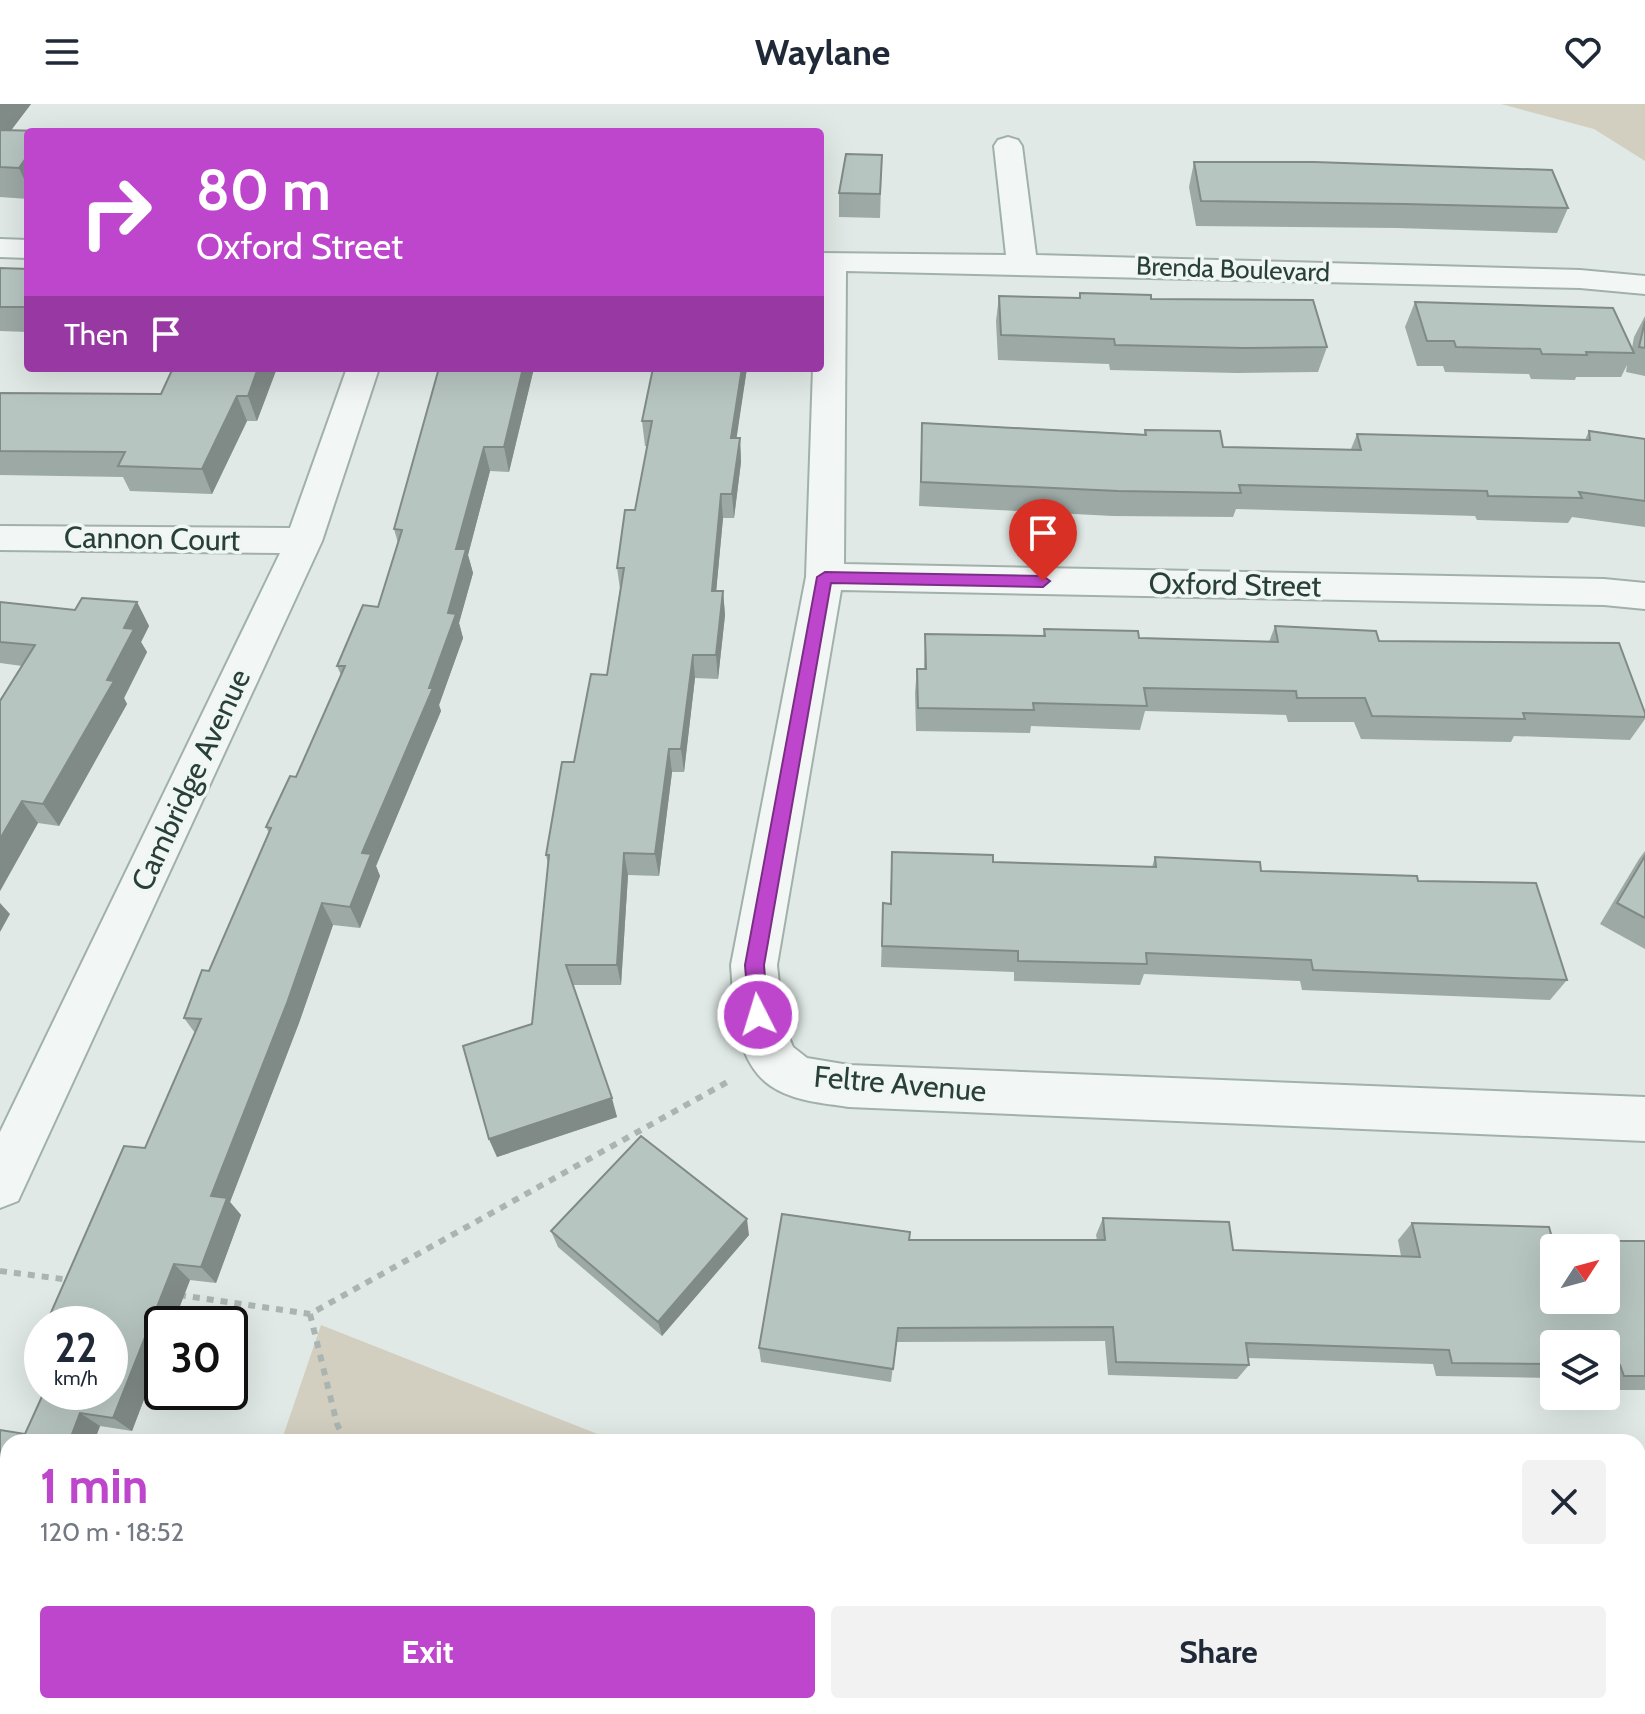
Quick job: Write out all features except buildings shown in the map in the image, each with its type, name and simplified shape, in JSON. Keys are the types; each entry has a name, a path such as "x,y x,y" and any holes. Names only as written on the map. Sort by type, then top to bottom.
{"street":[{"path":"1008,146 1022,264"},
{"path":"0,248 24,249"},
{"name":"Brenda Boulevard","path":"826,262 1022,264 1580,279 1645,285"},
{"name":"Feltre Avenue","path":"826,262 825,577 754,965 758,1015 772,1057 788,1071 808,1079 849,1086 1645,1119"},
{"name":"Cambridge Avenue","path":"0,1185 304,541 362,372"},
{"name":"Cannon Court","path":"0,538 304,541"},
{"name":"Oxford Street","path":"825,577 1604,592 1645,596"}],"path":[{"path":"171,1294 310,1314 772,1057"},
{"path":"0,1271 78,1281"},
{"path":"310,1314 342,1434"}],"shaded area":[{"path":"1501,104 1645,104 1645,161 1594,129"},
{"path":"321,1325 598,1434 284,1434"}],"route":[{"path":"758,1015 754,965 825,577 1043,581"}]}
